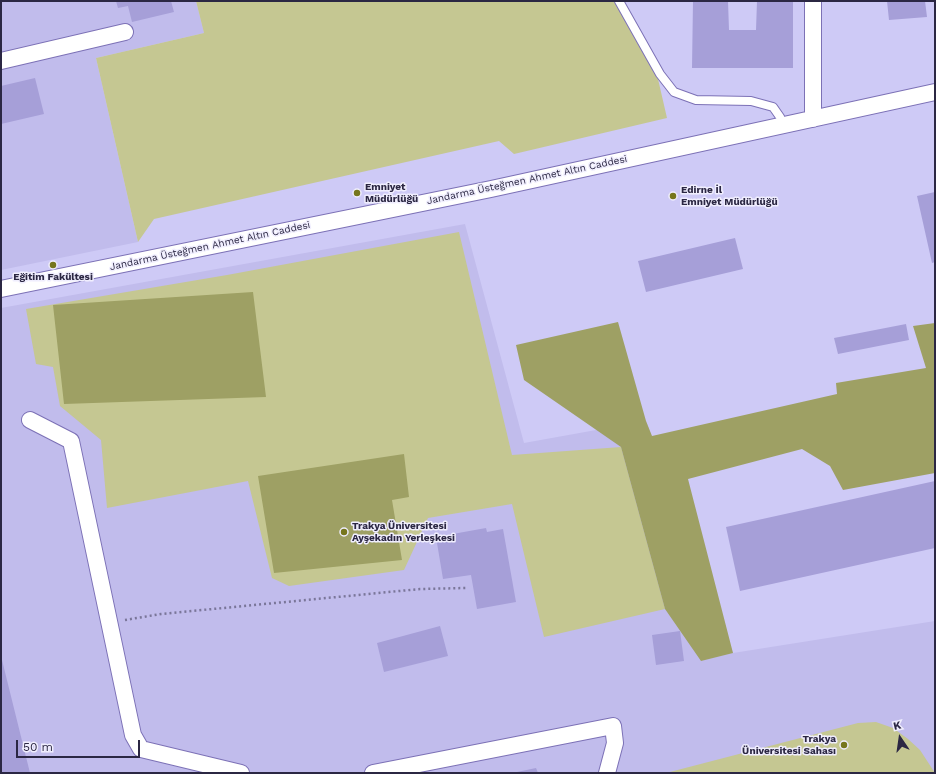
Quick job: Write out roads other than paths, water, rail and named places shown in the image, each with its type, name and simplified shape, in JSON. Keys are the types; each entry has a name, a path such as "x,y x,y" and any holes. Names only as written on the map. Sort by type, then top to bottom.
{"street":[{"path":"813,1 813,119"},
{"path":"1,62 125,32"},
{"name":"Jandarma Üsteğmen Ahmet Altın Caddesi","path":"1,289 491,188 935,92"},
{"path":"30,420 71,441 133,735 141,749 241,773"},
{"path":"373,773 613,726 615,743 607,773"}],"lane":[{"path":"619,1 660,74 674,92 696,100 751,101 773,107 780,117 783,125"}],"place":[{"name":"Emniyet Müdürlüğü","path":"357,193"},
{"name":"Edirne İl Emniyet Müdürlüğü","path":"673,196"},
{"name":"Eğitim Fakültesi","path":"53,265"},
{"name":"Trakya Üniversitesi Ayşekadın Yerleşkesi","path":"344,532"},
{"name":"Trakya Üniversitesi Sahası","path":"844,745"}]}
